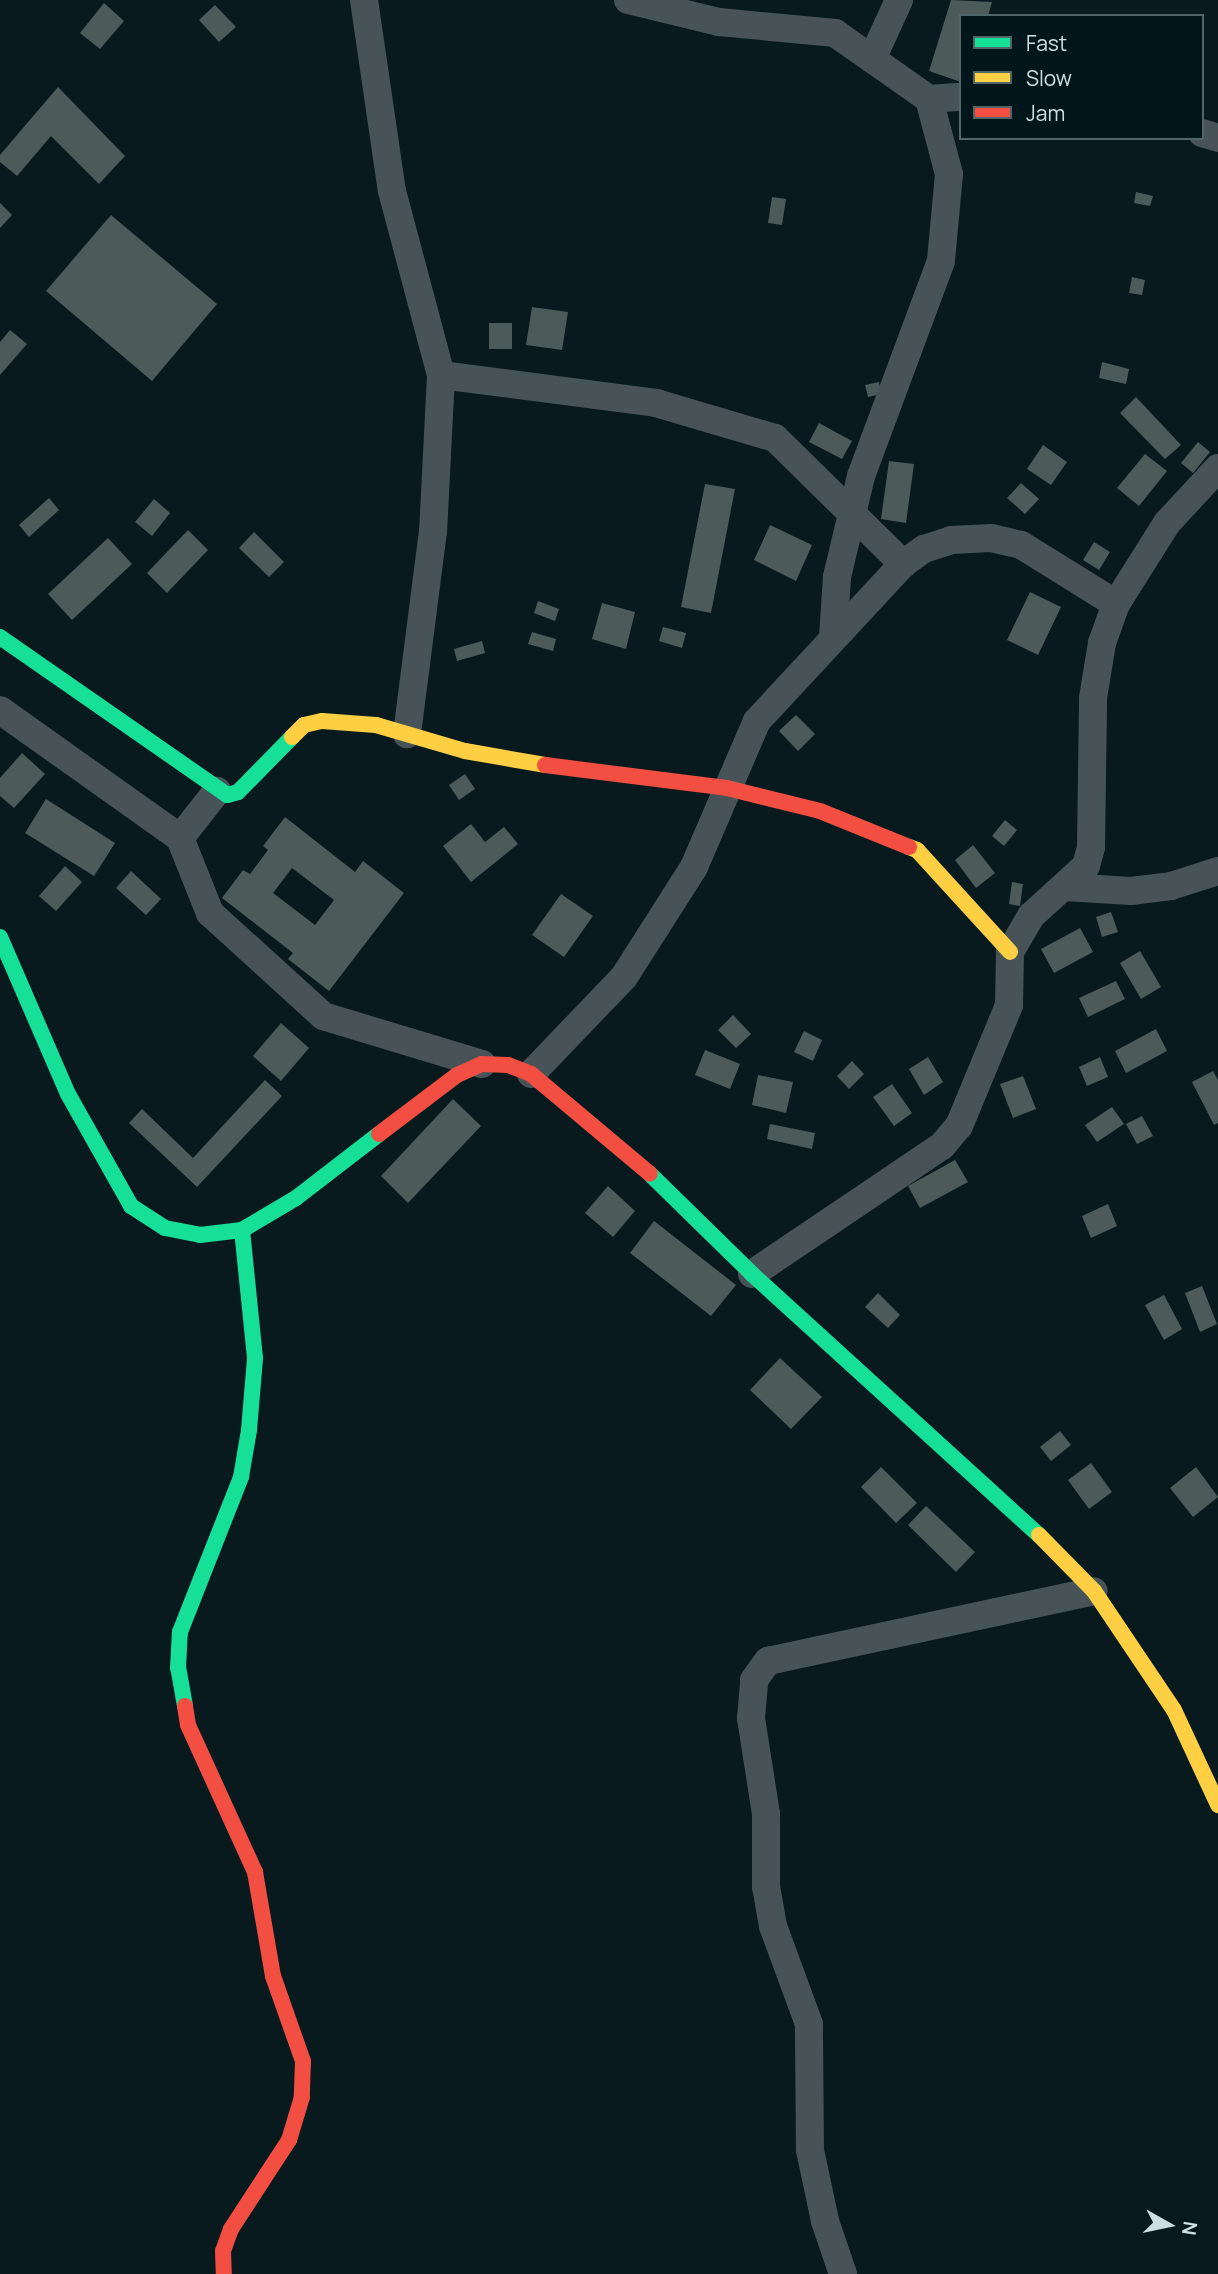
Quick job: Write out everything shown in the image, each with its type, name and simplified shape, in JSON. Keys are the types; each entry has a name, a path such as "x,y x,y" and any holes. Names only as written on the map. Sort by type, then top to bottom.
{"street":[{"path":"364,0 392,191 441,375 433,531 407,734"},
{"path":"628,0 719,22 835,33 929,99 959,97"},
{"path":"872,59 899,0"},
{"path":"833,638 837,577 861,476 942,261 949,174 929,99"},
{"path":"441,375 656,403 775,438 853,510 903,564"},
{"path":"752,1274 952,1138 1009,1005 1010,952 1031,916 1086,866 1091,846 1093,698 1102,643 1116,604 1167,523 1218,468"},
{"path":"531,1074 624,977 694,867 757,721 903,564 925,549 951,540 990,538 1021,545 1116,604"},
{"path":"0,637 217,791 227,795 238,792 304,725 346,722 515,761 727,788 820,811 918,850 1010,952"},
{"path":"0,710 180,838 210,913 323,1016 482,1064 508,1065 531,1074 630,1154 752,1274 1072,1566 1094,1591 1174,1710 1218,1805"},
{"path":"180,838 217,791"},
{"path":"1065,887 1131,891 1171,886 1218,871"},
{"path":"0,937 68,1094 131,1206 165,1228 200,1236 242,1230 296,1198 382,1135 419,1100 482,1064"},
{"path":"224,2274 223,2251 231,2229 289,2140 302,2097 303,2073 303,2061 273,1976 255,1872 188,1725 178,1668 180,1632 241,1478 249,1430 255,1358 242,1230"},
{"path":"843,2274 825,2221 810,2150 809,2024 773,1926 766,1887 766,1814 751,1718 754,1680 768,1661 1094,1591"}],"building":[{"path":"951,0 992,2 989,14 959,14 959,81 929,71"},
{"path":"104,3 124,21 100,49 80,33"},
{"path":"215,5 236,27 219,42 199,20"},
{"path":"58,87 125,156 99,184 51,136 17,176 0,162 0,155"},
{"path":"1136,192 1153,196 1150,206 1134,203"},
{"path":"772,197 786,199 782,225 768,223"},
{"path":"0,203 12,215 0,228"},
{"path":"111,215 217,304 152,381 46,291"},
{"path":"1132,277 1145,280 1142,295 1129,293"},
{"path":"532,307 568,312 562,350 526,345"},
{"path":"489,323 512,323 512,349 489,349"},
{"path":"10,330 27,344 0,375 0,342"},
{"path":"1102,362 1129,369 1126,384 1099,378"},
{"path":"879,382 881,394 868,397 865,385"},
{"path":"1136,397 1181,445 1165,459 1120,413"},
{"path":"819,423 852,441 842,459 809,442"},
{"path":"1198,442 1210,452 1193,473 1181,463"},
{"path":"1043,445 1067,462 1051,485 1027,469"},
{"path":"1145,454 1167,471 1139,506 1117,488"},
{"path":"889,461 914,464 906,523 881,519"},
{"path":"1021,483 1039,499 1025,514 1007,498"},
{"path":"705,484 735,489 711,613 681,607"},
{"path":"49,498 59,510 29,537 19,525"},
{"path":"154,499 170,513 152,536 135,522"},
{"path":"770,525 812,545 796,581 754,560"},
{"path":"188,530 208,550 167,593 147,573"},
{"path":"254,532 284,562 269,577 239,548"},
{"path":"108,538 132,564 72,620 48,594"},
{"path":"1094,542 1110,552 1099,570 1083,560"},
{"path":"1030,592 1061,607 1038,655 1007,640"},
{"path":"538,601 559,609 555,621 534,613"},
{"path":"602,603 635,612 626,649 592,639"},
{"path":"663,627 686,633 682,648 659,641"},
{"path":"532,632 556,639 553,651 528,644"},
{"path":"482,641 485,653 457,661 454,649"},
{"path":"796,715 815,734 798,751 779,731"},
{"path":"22,753 45,774 14,808 0,796 0,778"},
{"path":"465,774 475,789 459,800 449,785"},
{"path":"46,799 115,843 94,876 25,833"},
{"path":"285,817 355,872 363,861 404,893 329,991 288,959 293,953 222,898 243,870 250,874 268,850 263,846","holes":["292,868 334,900 315,925 273,893"]},
{"path":"1005,820 1017,830 1004,846 992,836"},
{"path":"471,824 485,842 504,827 518,844 471,882 443,846"},
{"path":"973,845 995,873 976,888 955,860"},
{"path":"65,866 82,882 56,911 39,896"},
{"path":"131,871 161,899 146,915 116,888"},
{"path":"1012,882 1023,884 1020,906 1009,904"},
{"path":"561,894 593,916 564,957 532,935"},
{"path":"1111,912 1118,932 1102,937 1096,917"},
{"path":"1080,928 1093,952 1054,973 1041,949"},
{"path":"1140,951 1161,987 1141,999 1120,963"},
{"path":"1116,981 1125,999 1088,1017 1079,998"},
{"path":"733,1015 751,1034 736,1048 718,1030"},
{"path":"281,1023 309,1048 281,1081 253,1056"},
{"path":"1156,1029 1167,1051 1126,1073 1115,1051"},
{"path":"804,1031 822,1040 813,1061 794,1052"},
{"path":"705,1050 740,1064 730,1089 695,1075"},
{"path":"928,1057 943,1082 924,1095 909,1069"},
{"path":"1100,1057 1108,1077 1087,1086 1079,1067"},
{"path":"852,1061 864,1074 849,1089 837,1076"},
{"path":"1213,1071 1218,1080 1218,1123 1214,1125 1192,1082"},
{"path":"758,1075 793,1082 786,1113 752,1105"},
{"path":"1023,1076 1036,1109 1013,1118 1000,1084"},
{"path":"265,1080 282,1096 197,1187 129,1123 142,1109 193,1158"},
{"path":"892,1084 912,1113 894,1126 873,1097"},
{"path":"453,1099 481,1126 408,1203 381,1176"},
{"path":"1112,1107 1124,1124 1097,1142 1085,1125"},
{"path":"1142,1116 1153,1136 1137,1144 1126,1124"},
{"path":"770,1124 815,1133 812,1149 767,1139"},
{"path":"955,1160 968,1182 920,1208 908,1186"},
{"path":"608,1186 635,1211 613,1237 585,1213"},
{"path":"1108,1204 1117,1226 1091,1238 1082,1216"},
{"path":"654,1221 736,1285 711,1316 630,1253"},
{"path":"1202,1286 1217,1324 1200,1332 1185,1293"},
{"path":"878,1293 900,1315 888,1328 865,1307"},
{"path":"1164,1295 1182,1329 1164,1340 1145,1305"},
{"path":"780,1358 822,1397 791,1429 750,1390"},
{"path":"1060,1431 1071,1445 1051,1461 1040,1447"},
{"path":"1091,1463 1112,1492 1089,1509 1068,1480"},
{"path":"881,1467 917,1503 896,1523 861,1487"},
{"path":"1196,1467 1218,1497 1193,1517 1170,1488"},
{"path":"926,1506 975,1552 956,1572 908,1525"}],"traffic: fast":[{"path":"0,637 227,795 238,792 292,737"},
{"path":"0,937 68,1094 131,1206 165,1228 200,1235 242,1230 296,1198 379,1134"},
{"path":"650,1174 752,1274 1039,1535"},
{"path":"185,1706 178,1668 180,1632 241,1477 249,1430 255,1358 242,1230"}],"traffic: slow":[{"path":"292,737 304,725 322,721 376,725 465,751 545,765"},
{"path":"909,847 917,850 1010,952"},
{"path":"1039,1535 1094,1591 1174,1710 1218,1805"}],"traffic: jam":[{"path":"545,765 727,788 820,811 909,847"},
{"path":"379,1134 457,1075 482,1064 508,1065 531,1074 650,1174"},
{"path":"185,1706 188,1725 255,1872 273,1976 303,2061 302,2097 289,2140 231,2229 223,2251 224,2274"}]}
